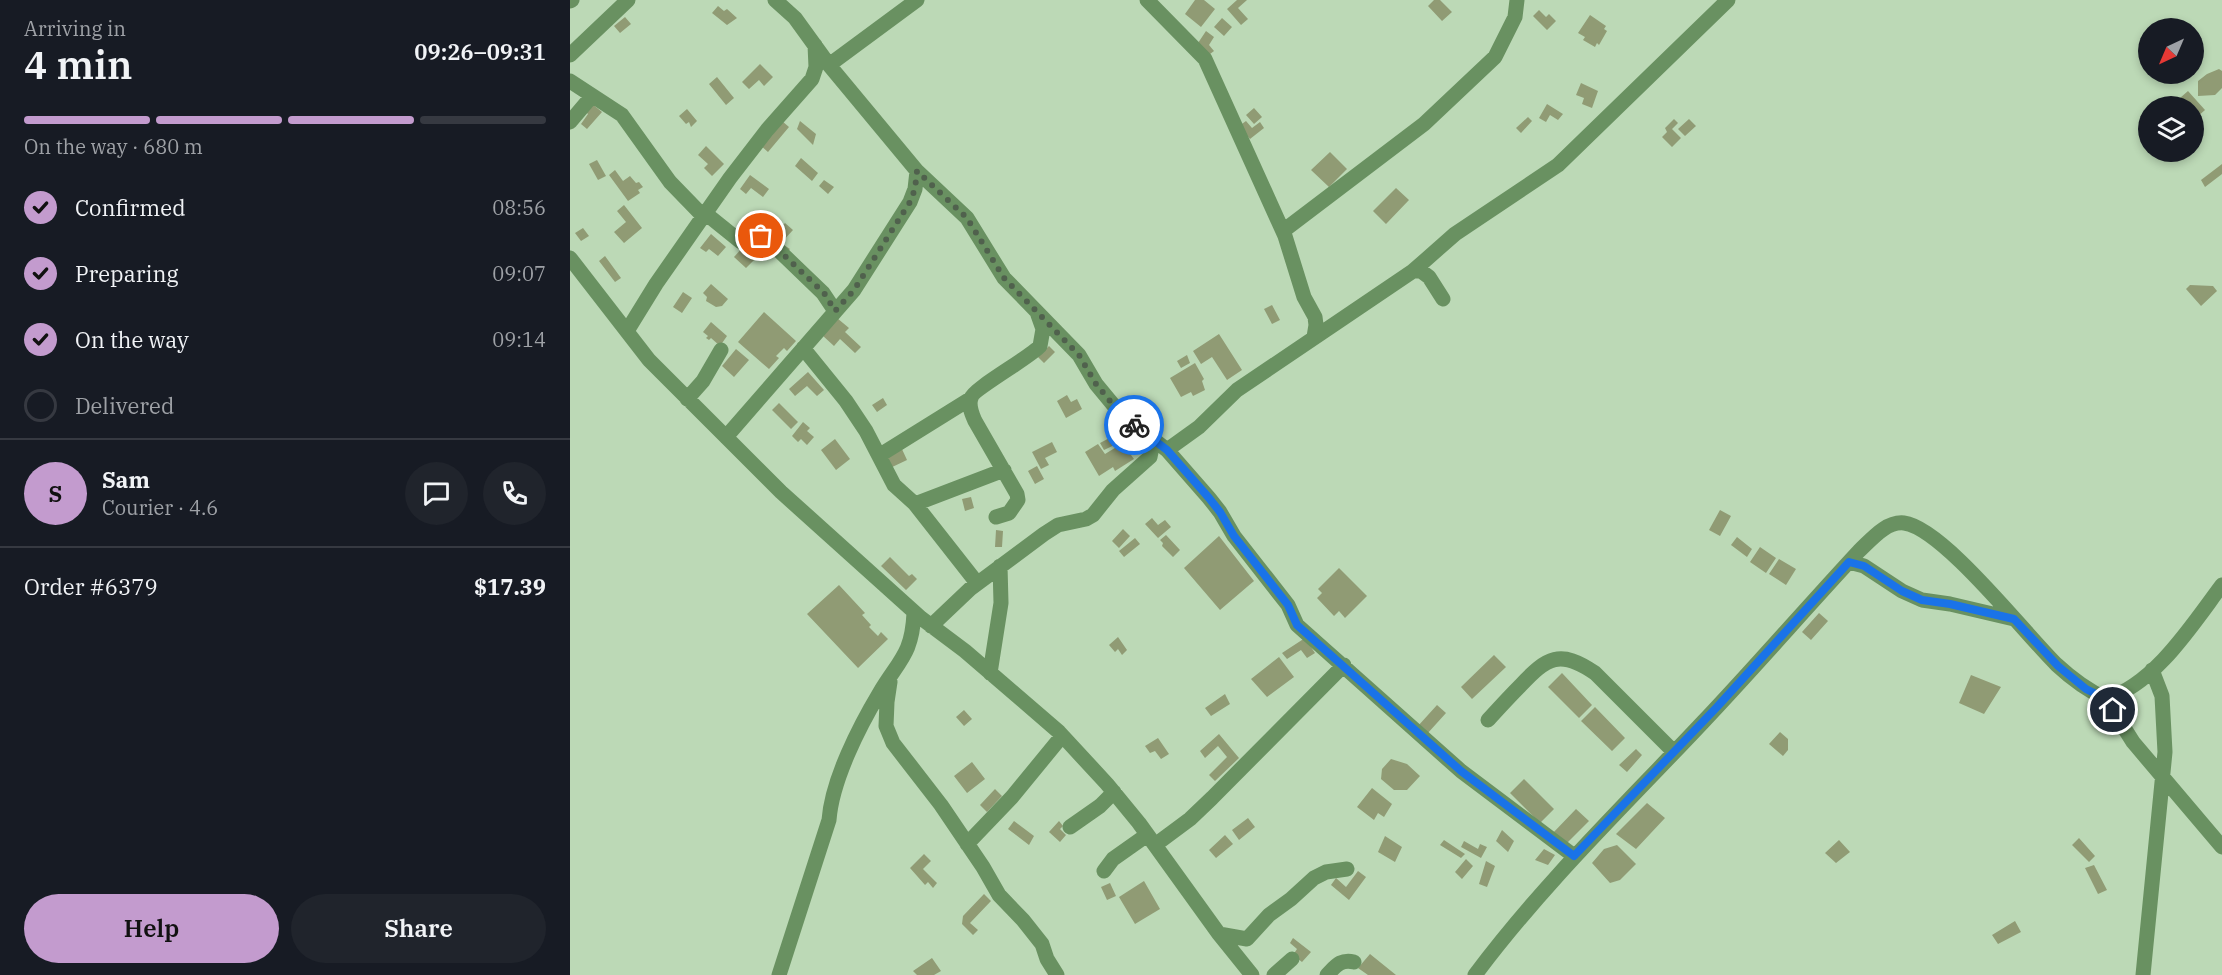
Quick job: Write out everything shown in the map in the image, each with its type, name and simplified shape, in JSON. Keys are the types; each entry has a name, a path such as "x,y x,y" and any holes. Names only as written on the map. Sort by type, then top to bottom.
{"street":[{"path":"570,55 628,0"},
{"path":"775,0 795,18 830,65 917,171 967,218 1004,278 1079,355 1096,384 1115,407 1167,450 1220,512 1234,536 1288,605 1297,625 1461,771 1574,856"},
{"path":"830,65 917,0"},
{"path":"1147,0 1205,59 1283,231 1304,297 1315,317 1314,338"},
{"path":"1283,231 1424,124 1495,57 1515,17 1516,0"},
{"path":"1167,450 1199,427 1237,390 1413,271 1455,234 1558,165 1728,0"},
{"path":"627,331 656,284 704,215 767,130 812,79 816,67 815,45"},
{"path":"570,81 622,115 670,182 704,215 741,242 761,236 770,242 824,293 835,311"},
{"path":"570,122 592,96"},
{"path":"726,437 854,290 910,202 915,189 917,171"},
{"path":"570,258 649,360 781,492 914,613 965,651 1062,736 1114,792 1252,975"},
{"path":"1413,271 1421,271 1428,277 1443,299"},
{"path":"880,455 970,399 975,391 1016,365 1040,346 1043,329 1037,312"},
{"path":"803,348 846,401 880,455 894,485 915,504 977,583"},
{"path":"687,399 703,381 721,350"},
{"path":"970,399 970,411 1013,485 1018,500 1009,513 996,518"},
{"path":"931,626 977,583 1058,525 1093,515 1113,490 1151,454 1136,426"},
{"path":"915,504 1004,470"},
{"path":"1475,975 1504,936 1574,856 1748,674 1849,562 1878,533 1891,525 1902,523 1917,526 1929,534 1958,560 2058,666 2086,689 2106,699 2133,742 2222,847"},
{"path":"1849,562 1864,566 1902,591 1922,600 2014,619"},
{"path":"990,673 1001,603 1000,566"},
{"path":"2106,699 2122,694 2141,682 2166,656 2222,585"},
{"path":"779,975 829,820 830,805 842,765 880,693 905,655 911,641 914,613"},
{"path":"1488,720 1545,662 1565,659 1581,663 1595,674 1674,752"},
{"path":"1104,871 1113,859 1151,840 1204,805 1344,665"},
{"path":"2142,975 2164,752 2162,696 2152,670"},
{"path":"891,676 886,702 886,726 893,743 941,805 999,895 1023,920 1041,944 1054,972"},
{"path":"968,844 1012,797 1062,736"},
{"path":"1070,827 1100,806 1114,792"},
{"path":"1219,934 1247,939 1269,915 1314,878 1326,872 1347,869"},
{"path":"1274,975 1292,959"},
{"path":"1327,975 1340,962 1346,960 1354,962"}],"building":[{"path":"1195,0 1204,0 1215,9 1201,27 1185,14"},
{"path":"1237,0 1247,0 1238,8 1248,19 1241,25 1227,9"},
{"path":"1434,0 1440,0 1452,12 1442,21 1428,6"},
{"path":"718,6 724,11 727,9 737,18 727,25 712,13"},
{"path":"1539,10 1546,17 1549,14 1556,21 1547,30 1533,16"},
{"path":"1590,15 1606,26 1604,29 1607,31 1599,45 1597,43 1595,47 1583,40 1585,37 1578,33"},
{"path":"625,17 631,24 620,33 614,26"},
{"path":"1222,18 1232,27 1224,36 1214,27"},
{"path":"1206,31 1214,37 1209,45 1214,51 1206,57 1194,49"},
{"path":"760,64 773,77 764,86 759,80 749,89 742,82"},
{"path":"2219,69 2222,71 2222,88 2215,95 2198,96 2198,84 2204,84 2204,76"},
{"path":"717,77 734,98 726,105 709,84"},
{"path":"1581,83 1598,91 1592,108 1582,104 1584,98 1576,95"},
{"path":"2188,91 2192,96 2182,96"},
{"path":"591,103 602,112 587,129 581,124 588,114 584,110"},
{"path":"1547,104 1563,114 1558,120 1550,115 1546,122 1539,118"},
{"path":"1254,108 1262,117 1254,124 1246,115"},
{"path":"687,109 697,121 691,127 689,122 686,124 679,116"},
{"path":"1528,117 1532,121 1521,133 1516,128"},
{"path":"1674,119 1678,123 1672,129 1681,138 1672,147 1662,137 1667,132 1665,128"},
{"path":"1689,119 1696,126 1685,136 1678,129"},
{"path":"782,121 789,127 768,152 761,146"},
{"path":"800,121 816,134 813,145 797,129"},
{"path":"1246,121 1252,128 1260,122 1264,128 1250,139 1239,126"},
{"path":"706,146 724,164 712,176 704,168 708,164 698,155"},
{"path":"1330,152 1347,169 1329,187 1311,170"},
{"path":"801,158 818,173 812,181 795,166"},
{"path":"597,160 606,176 598,180 589,164"},
{"path":"2222,164 2222,174 2205,187 2201,180"},
{"path":"615,170 623,181 630,176 636,183 639,182 643,187 638,190 640,193 628,201 609,175"},
{"path":"750,175 769,189 763,197 751,188 746,194 740,189"},
{"path":"824,180 834,187 828,194 819,186"},
{"path":"1396,188 1409,200 1386,224 1373,211"},
{"path":"624,205 642,228 624,243 614,232 626,222 617,211"},
{"path":"785,223 793,230 781,243 790,249 785,254 772,241 778,234 776,232"},
{"path":"583,228 589,236 581,241 575,233"},
{"path":"711,234 726,247 718,256 709,249 706,252 700,248"},
{"path":"754,235 767,247 746,268 734,257"},
{"path":"605,256 621,278 615,282 599,261"},
{"path":"711,284 728,299 722,306 716,307 706,301 707,297 703,293"},
{"path":"2190,285 2213,286 2217,291 2201,306 2186,289"},
{"path":"683,292 692,298 682,313 673,307"},
{"path":"1272,305 1280,320 1272,324 1264,309"},
{"path":"764,312 796,341 787,351 784,348 776,356 779,358 769,369 738,342"},
{"path":"837,318 849,328 845,332 861,347 855,353 840,339 834,346 822,335"},
{"path":"711,322 727,336 720,346 711,338 709,340 706,338 708,336 703,332"},
{"path":"1219,334 1242,370 1227,380 1212,357 1201,364 1193,351"},
{"path":"1049,346 1055,352 1044,363 1038,357"},
{"path":"736,349 749,360 734,377 722,366"},
{"path":"1187,355 1190,363 1181,368 1177,361"},
{"path":"1195,363 1204,379 1202,381 1205,390 1193,396 1191,392 1181,397 1170,378"},
{"path":"808,372 824,390 817,396 807,386 795,396 789,389"},
{"path":"1067,395 1071,402 1077,399 1082,409 1066,418 1057,401"},
{"path":"883,398 887,405 877,412 872,405"},
{"path":"779,403 798,422 791,429 772,410"},
{"path":"803,422 810,428 807,431 814,437 807,445 801,439 798,442 792,436"},
{"path":"1121,432 1125,440 1104,450 1100,443"},
{"path":"835,439 850,459 836,470 821,450"},
{"path":"1128,440 1135,452 1131,455 1134,459 1115,471 1113,467 1099,476 1085,452 1098,444 1105,454"},
{"path":"1052,442 1057,452 1045,458 1049,465 1041,469 1032,452"},
{"path":"901,447 907,460 888,469 882,455"},
{"path":"1037,466 1044,479 1035,484 1028,471"},
{"path":"971,497 974,508 965,511 962,499"},
{"path":"1720,510 1731,516 1720,536 1709,530"},
{"path":"1152,518 1158,525 1165,520 1171,527 1158,538 1145,524"},
{"path":"1123,529 1130,536 1119,548 1112,541"},
{"path":"996,530 1003,531 1002,547 995,547"},
{"path":"1166,535 1180,550 1173,557 1162,546 1163,543 1160,540"},
{"path":"1219,536 1254,581 1220,610 1184,568"},
{"path":"1737,537 1752,549 1747,557 1731,545"},
{"path":"1135,538 1140,544 1124,557 1119,551"},
{"path":"1760,547 1776,558 1766,573 1750,562"},
{"path":"890,557 909,576 912,574 917,579 906,590 881,566"},
{"path":"1779,559 1796,569 1786,585 1769,574"},
{"path":"1339,568 1367,596 1345,618 1339,611 1334,616 1317,598 1322,593 1318,589"},
{"path":"839,585 865,613 862,615 871,625 869,627 878,636 881,632 888,639 858,668 807,614"},
{"path":"1819,613 1828,621 1811,640 1802,632"},
{"path":"1118,637 1127,650 1122,655 1118,649 1115,652 1109,645"},
{"path":"1305,638 1315,653 1307,658 1301,650 1287,659 1282,653"},
{"path":"1494,655 1506,667 1472,699 1461,687"},
{"path":"1279,657 1294,677 1267,697 1251,679"},
{"path":"1562,673 1592,705 1579,718 1548,687"},
{"path":"1971,675 2001,687 1984,714 1959,703"},
{"path":"1225,694 1230,704 1211,716 1205,708"},
{"path":"1437,705 1446,713 1427,734 1418,726"},
{"path":"1595,707 1625,738 1612,751 1581,721"},
{"path":"964,710 972,719 964,726 956,717"},
{"path":"1780,732 1788,739 1788,750 1783,756 1769,744"},
{"path":"1219,734 1239,758 1215,781 1209,775 1227,757 1218,746 1205,758 1200,751"},
{"path":"1158,738 1169,754 1161,759 1155,751 1150,753 1145,746"},
{"path":"1636,749 1642,755 1627,772 1619,765"},
{"path":"1391,759 1407,764 1420,776 1407,790 1394,790 1381,779 1382,769"},
{"path":"972,762 985,779 967,793 954,776"},
{"path":"1524,779 1554,809 1540,823 1510,793"},
{"path":"1372,788 1392,804 1384,817 1378,813 1374,820 1357,807"},
{"path":"995,789 1002,796 987,812 980,805"},
{"path":"1647,803 1665,818 1636,849 1616,834"},
{"path":"1576,809 1589,821 1565,845 1551,835"},
{"path":"1248,818 1255,827 1239,840 1232,830"},
{"path":"1014,821 1034,836 1029,845 1008,829"},
{"path":"1059,821 1063,826 1060,829 1066,835 1060,842 1049,832"},
{"path":"1502,830 1514,841 1508,852 1496,841"},
{"path":"1225,835 1233,844 1216,858 1209,850"},
{"path":"1385,836 1402,847 1395,862 1378,852"},
{"path":"2079,838 2095,856 2089,862 2072,845"},
{"path":"1444,840 1465,854 1461,858 1440,845"},
{"path":"1839,840 1850,852 1836,863 1825,853"},
{"path":"1464,841 1478,849 1480,844 1487,847 1481,858 1461,847"},
{"path":"1617,845 1636,864 1620,880 1610,883 1592,863 1604,849"},
{"path":"1544,849 1555,855 1548,865 1535,860"},
{"path":"924,854 931,861 923,869 937,883 933,888 928,882 925,885 910,868"},
{"path":"1466,859 1473,866 1462,879 1455,872"},
{"path":"1486,861 1495,866 1487,887 1479,884"},
{"path":"2094,865 2107,890 2098,894 2085,868"},
{"path":"1358,871 1366,877 1349,900 1331,885 1336,878 1346,887"},
{"path":"1144,881 1160,909 1135,924 1119,897"},
{"path":"1110,883 1116,896 1107,900 1101,887"},
{"path":"984,894 991,901 970,923 978,930 973,935 962,924 963,916"},
{"path":"2015,921 2021,932 1998,944 1992,935"},
{"path":"1293,938 1311,952 1302,962 1293,955 1297,949 1290,943"},
{"path":"1370,954 1396,975 1368,975 1358,968"},
{"path":"932,958 941,971 934,975 917,975 913,971"}],"way so far":[{"path":"761,236 824,293 835,311 854,290 910,202 915,189 917,171 967,218 1004,278 1079,355 1096,384 1134,425"}],"route":[{"path":"1134,425 1167,450 1209,498 1234,536 1288,605 1289,612 1297,625 1358,677 1432,747 1574,856 1748,674 1849,562 1864,566 1902,591 1922,600 2014,619 2058,666 2086,689 2106,699 2113,710"}]}
